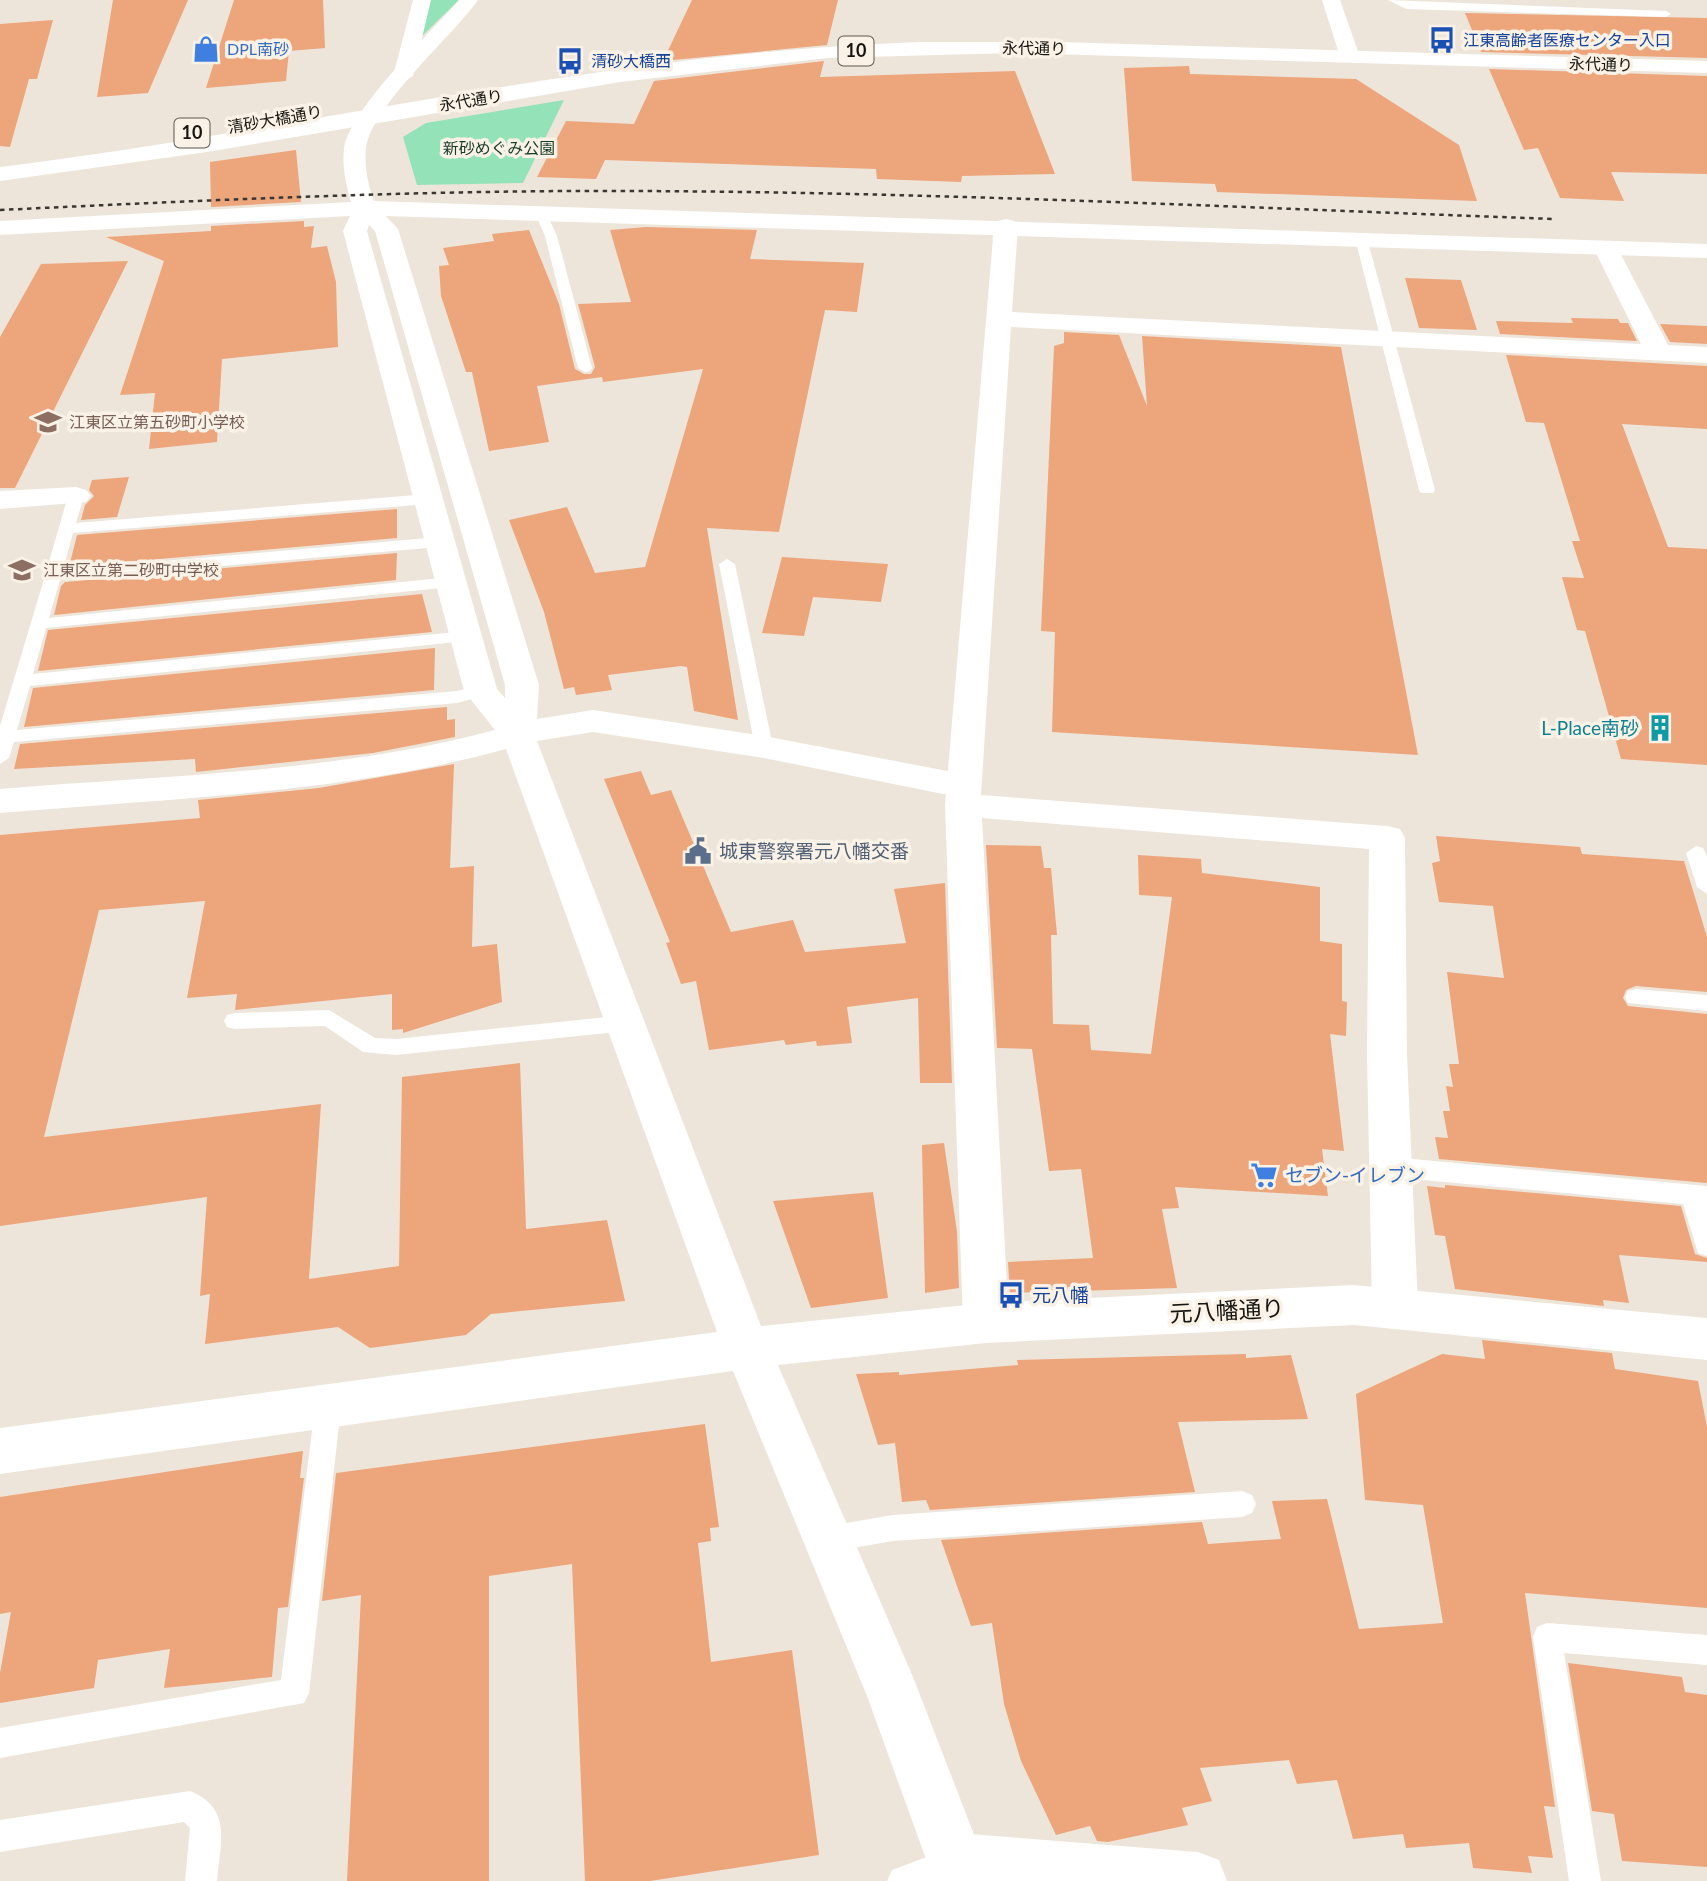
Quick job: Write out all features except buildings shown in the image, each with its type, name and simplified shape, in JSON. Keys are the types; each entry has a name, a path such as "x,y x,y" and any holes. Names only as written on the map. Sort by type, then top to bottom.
{"street":[{"path":"403,76 422,0"},
{"path":"469,0 366,118 355,147 353,165 365,208 386,229 522,685 519,737"},
{"path":"1331,0 1348,50"},
{"name":"永代通り","path":"383,100 642,58 876,36 1067,36 1707,67"},
{"name":"永代通り","path":"366,118 654,71 830,52 990,48 1707,54"},
{"name":"清砂大橋通り","path":"0,159 159,139 383,100"},
{"name":"清砂大橋通り","path":"0,174 218,145 366,118"},
{"path":"365,208 355,231 481,691 519,737 747,1348 894,1696 960,1872 1198,1881"},
{"path":"0,229 365,208 1006,226 1707,251"},
{"path":"986,1323 963,795 1006,226"},
{"path":"1605,247 1658,352"},
{"path":"1001,319 1707,355"},
{"path":"0,500 76,496"},
{"path":"0,801 275,777 419,759 519,737 566,722 593,721 764,747 963,795 1387,838 1387,1054 1395,1307"},
{"name":"元八幡通り","path":"0,1451 747,1348 986,1323 1354,1305 1707,1339"}],"lane":[{"path":"1393,0 1406,6 1665,14"},
{"path":"1406,6 1412,20"},
{"path":"541,213 551,236 585,368"},
{"path":"1361,238 1427,490"},
{"path":"0,758 76,496"},
{"path":"65,529 428,499"},
{"path":"51,576 439,542"},
{"path":"727,564 764,747"},
{"path":"37,624 451,582"},
{"path":"22,681 466,636"},
{"path":"6,737 444,699 481,691"},
{"path":"1696,853 1707,887"},
{"path":"1636,997 1707,1003"},
{"path":"235,1021 314,1016 329,1018 371,1045 396,1047 626,1023"},
{"path":"1391,1167 1700,1196 1707,1247"},
{"path":"0,1743 294,1693 328,1407"},
{"path":"829,1539 893,1528 1242,1504"},
{"path":"1585,1881 1547,1637 1707,1650"},
{"path":"0,1836 190,1807 206,1822 201,1881"},
{"path":"902,1881 960,1872"}],"green space":[{"path":"430,0 459,0 421,37"},
{"name":"新砂めぐみ公園","path":"564,100 523,183 417,185 403,137 426,123"}],"railway":[{"path":"0,210 396,194 633,191 978,197 1554,219"}],"place":[{"name":"江東高齢者医療センター入口","path":"1442,40"},
{"name":"DPL南砂","path":"206,49"},
{"name":"清砂大橋西","path":"570,61"},
{"name":"江東区立第五砂町小学校","path":"48,422"},
{"name":"江東区立第二砂町中学校","path":"22,570"},
{"name":"L-Place南砂","path":"1660,728"},
{"name":"城東警察署元八幡交番","path":"698,851"},
{"name":"セブン-イレブン","path":"1264,1175"},
{"name":"元八幡","path":"1011,1295"}]}
